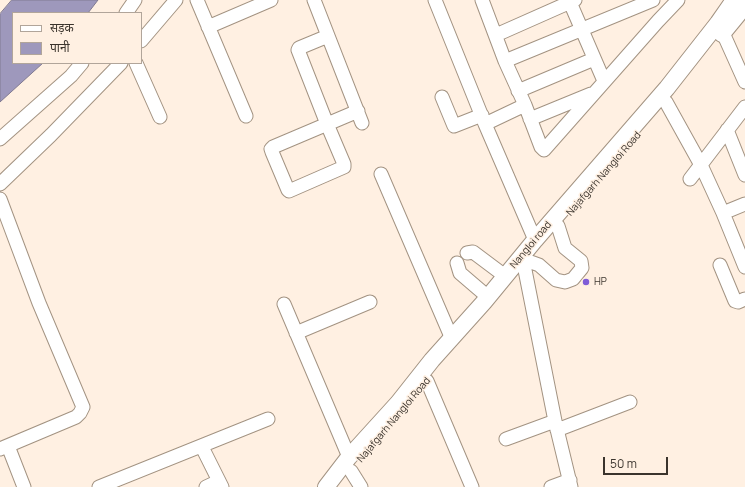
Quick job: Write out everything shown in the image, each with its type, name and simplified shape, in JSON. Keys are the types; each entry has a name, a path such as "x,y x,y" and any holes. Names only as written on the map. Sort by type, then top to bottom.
{"main road":[{"name":"Najafgarh Nangloi Road","path":"338,487 350,464 427,381 524,262 558,226 666,102 705,48 723,33 734,3"},
{"name":"Nangloi road","path":"326,487 350,464 398,403 505,276 524,262 535,240 667,88 705,48 734,3"}],"street":[{"path":"127,12 135,0"},
{"path":"142,40 176,0"},
{"path":"197,0 246,116"},
{"path":"208,27 271,0"},
{"path":"435,0 483,119 535,240"},
{"path":"505,61 653,0"},
{"path":"485,1 505,61 543,150 678,0"},
{"path":"319,1 328,36 360,117 327,124 271,149 289,191 344,167 327,124 298,50 299,48 328,36"},
{"path":"496,35 571,1 594,60 604,81"},
{"path":"723,33 745,82"},
{"path":"518,91 594,60"},
{"path":"0,139 71,76 81,64"},
{"path":"0,184 51,135 120,64"},
{"path":"136,64 160,118"},
{"path":"530,119 595,92"},
{"path":"442,97 454,126 483,119 525,105"},
{"path":"666,102 701,165 745,267"},
{"path":"690,179 745,107"},
{"path":"726,130 745,175"},
{"path":"381,174 452,339"},
{"path":"0,199 39,303 83,407 76,417 4,447 24,487"},
{"path":"723,213 745,204"},
{"path":"551,487 571,483 556,425 524,262 539,265 556,280 565,282 573,279 582,268 581,261 565,248 558,226"},
{"path":"467,252 473,252 505,276"},
{"path":"457,263 460,273 488,297"},
{"path":"720,265 736,301 738,302 745,299"},
{"path":"296,333 370,302"},
{"path":"284,304 350,464 361,487"},
{"path":"427,381 472,487"},
{"path":"506,439 630,402"},
{"path":"99,487 202,447 268,419"},
{"path":"202,447 220,484 206,487"}],"water":[{"path":"12,0 98,0 89,12 12,12 12,64 42,64 0,102 0,14"}],"place":[{"name":"HP","path":"586,282"}]}
